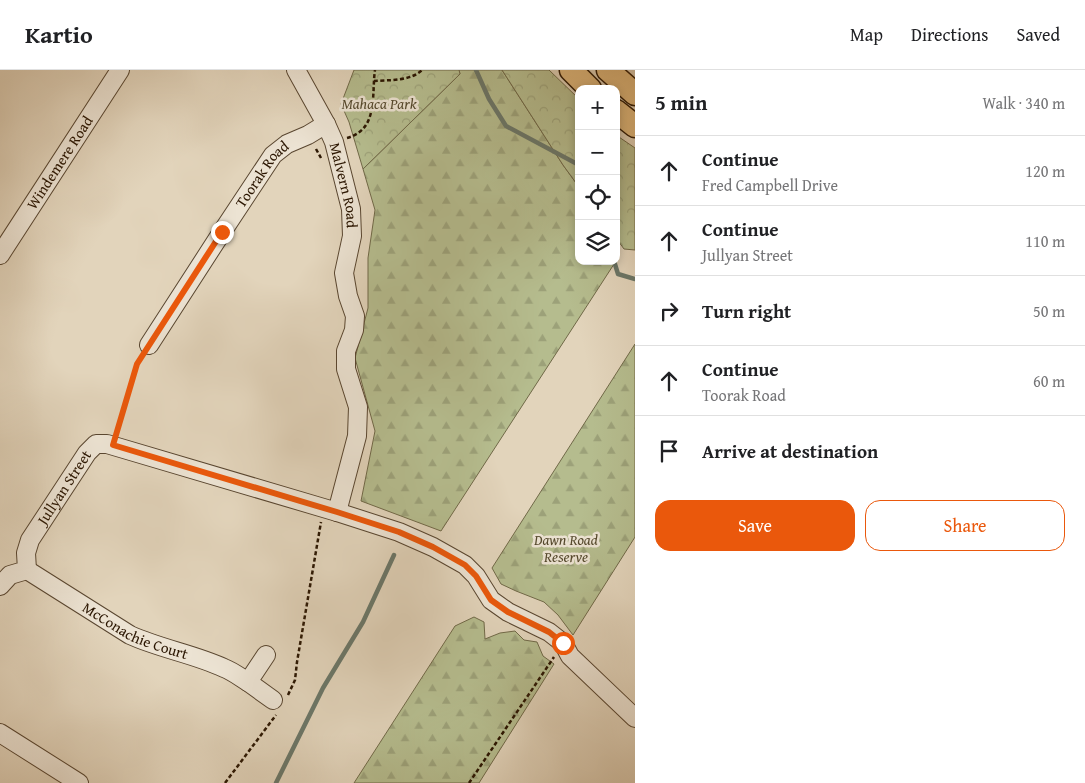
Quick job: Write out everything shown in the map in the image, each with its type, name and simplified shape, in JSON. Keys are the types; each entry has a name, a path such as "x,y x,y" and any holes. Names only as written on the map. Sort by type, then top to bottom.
{"main road":[{"path":"571,70 586,85"},
{"path":"608,70 635,94"},
{"path":"620,114 635,126"}],"street":[{"name":"Windemere Road","path":"0,255 120,70"},
{"name":"Malvern Road","path":"296,70 334,142 351,209 352,236 344,273 354,316 354,330 346,351 346,369 358,407 357,436 330,510"},
{"name":"Toorak Road","path":"149,345 273,155 287,144 308,135 326,124"},
{"name":"Jullyan Street","path":"27,570 26,553 30,540 87,453 96,444 113,445 330,510 399,532 433,547 465,565 476,576 491,600 508,612 549,632 563,643 570,656 635,718"},
{"path":"0,586 10,575 27,570"},
{"name":"McConachie Court","path":"27,570 130,635 148,643 226,669 278,703"},
{"path":"248,682 266,655"},
{"path":"0,733 79,783"}],"path":[{"path":"350,137 366,126 372,110 375,70"},
{"path":"374,82 405,78 422,70"},
{"path":"113,445 137,364 149,345"},
{"path":"225,783 295,680 298,654 330,510"},
{"path":"469,783 563,643"}],"green space":[{"name":"Mahaca Park","path":"354,70 459,70 460,74 363,169 349,122 341,104"},
{"path":"459,70 502,70 575,182 575,265 613,265 441,531 361,501 375,431 355,358 368,308 368,258 375,210 363,169 460,74"},
{"path":"502,70 549,70 575,95 575,182"},
{"path":"620,138 635,148 635,250 624,249 620,244"},
{"name":"Dawn Road Reserve","path":"635,344 635,537 573,635 558,615 544,602 501,584 492,568"},
{"path":"474,617 484,622 485,639 500,633 515,631 524,640 537,642 543,656 554,664 479,783 354,783 455,626"}],"waterway":[{"path":"476,70 489,99 506,126 575,163"},
{"path":"615,265 618,274 635,279"},
{"path":"276,783 323,688 363,622 394,555"}],"route":[{"path":"222,232 137,364 113,445 399,532 433,547 465,565 476,576 491,600 508,612 549,632 563,643"}]}
